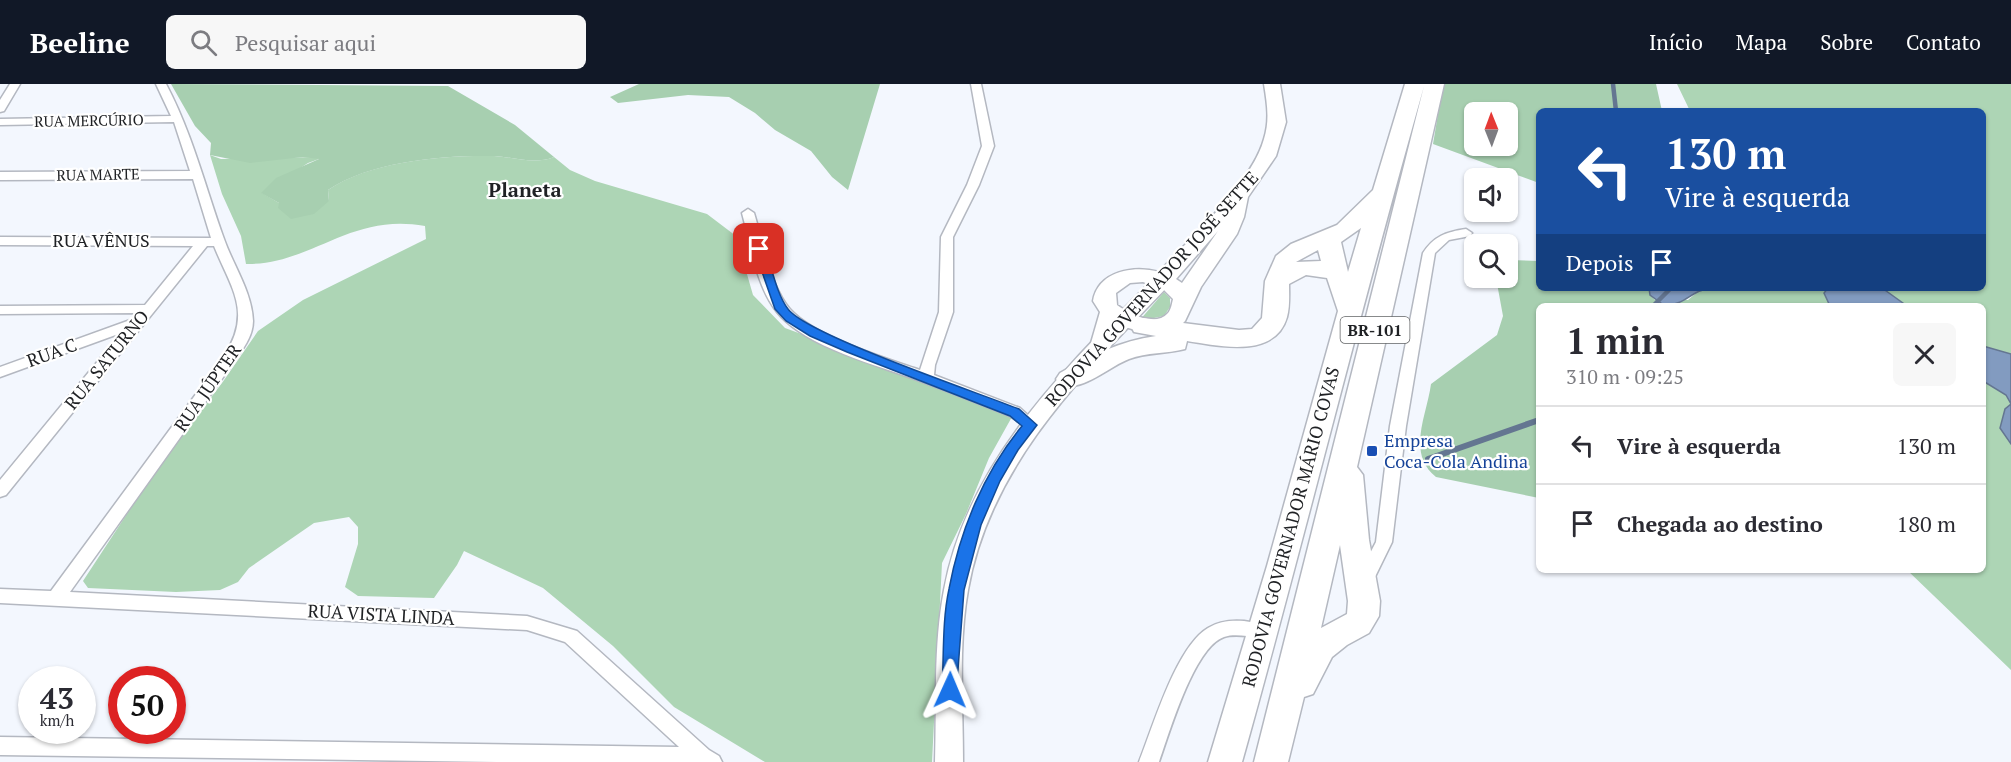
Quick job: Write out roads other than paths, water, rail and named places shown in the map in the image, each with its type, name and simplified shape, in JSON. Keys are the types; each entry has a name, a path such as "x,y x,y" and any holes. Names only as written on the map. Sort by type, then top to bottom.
{"highway":[{"name":"RODOVIA GOVERNADOR MÁRIO COVAS","path":"1225,762 1282,566 1370,235 1415,84"},
{"name":"RODOVIA GOVERNADOR MÁRIO COVAS","path":"1272,755 1308,616 1434,84"},
{"path":"1334,236 1357,221 1384,190"},
{"path":"1125,320 1221,338 1244,340 1257,336 1268,329 1276,314 1277,281 1280,268 1288,256 1308,244 1334,236 1370,235 1380,240 1384,246 1364,341 1369,357"},
{"path":"1334,236 1338,274 1350,311"},
{"path":"1277,281 1291,270 1301,267 1318,267 1338,274"},
{"path":"1182,306 1221,338"},
{"path":"1069,379 1117,353 1141,345 1221,338"},
{"path":"1272,755 1308,668 1321,648 1345,630 1358,624 1363,616 1362,586 1354,540 1349,483 1349,442"},
{"path":"1282,566 1295,602 1308,616 1320,626 1345,630"}],"main road":[{"name":"RODOVIA GOVERNADOR JOSÉ SETTE","path":"1125,320 1260,171 1275,133 1277,106 1272,84"},
{"path":"1182,306 1173,285 1163,280 1141,276 1126,278 1114,283 1107,291 1105,301 1125,320 1158,326 1172,321 1182,306 1231,227 1238,196"},
{"path":"1141,276 1198,242"},
{"path":"1102,343 1125,320"},
{"name":"RODOVIA GOVERNADOR JOSÉ SETTE","path":"949,762 950,666 956,590 974,525 993,480 1013,446 1102,343"}],"street":[{"path":"0,109 15,84"},
{"name":"RUA JÚPTER","path":"57,597 242,339 246,324 244,306 219,242 179,119 161,84"},
{"path":"927,378 928,365 946,312 946,237 973,185 988,147 976,84"},
{"name":"RUA MERCÚRIO","path":"0,122 179,119"},
{"name":"RUA MARTE","path":"0,176 196,174"},
{"path":"748,213 778,301 790,319 814,333 1015,412 1031,425"},
{"path":"1362,586 1384,542 1398,426 1429,253 1436,242 1446,236 1466,233"},
{"name":"RUA VÊNUS","path":"0,241 203,242"},
{"path":"203,242 219,242"},
{"name":"RUA SATURNO","path":"0,491 203,242"},
{"path":"0,310 148,309"},
{"name":"RUA C","path":"0,372 138,322"},
{"path":"1354,540 1384,542"},
{"name":"RUA VISTA LINDA","path":"0,596 57,597 527,623 571,636 707,759"},
{"path":"1149,762 1186,669 1202,644 1214,633 1222,631 1239,628 1263,630"},
{"path":"0,747 707,759"}],"water":[{"path":"1649,291 1699,291 1679,303 1661,303 1650,295"},
{"path":"1826,291 1886,291 1903,303 1829,303 1824,293"},
{"path":"1986,347 2011,354 2011,404 2006,395 1986,383"},
{"path":"2011,404 2011,444 2000,428 2005,409"}],"waterway":[{"path":"1613,84 1616,108"},
{"path":"1656,303 1668,291"},
{"path":"1428,459 1536,421"}],"place":[{"name":"Empresa Coca-Cola Andina","path":"1372,451"}],"district":[{"name":"Planeta","path":"525,190"}]}
